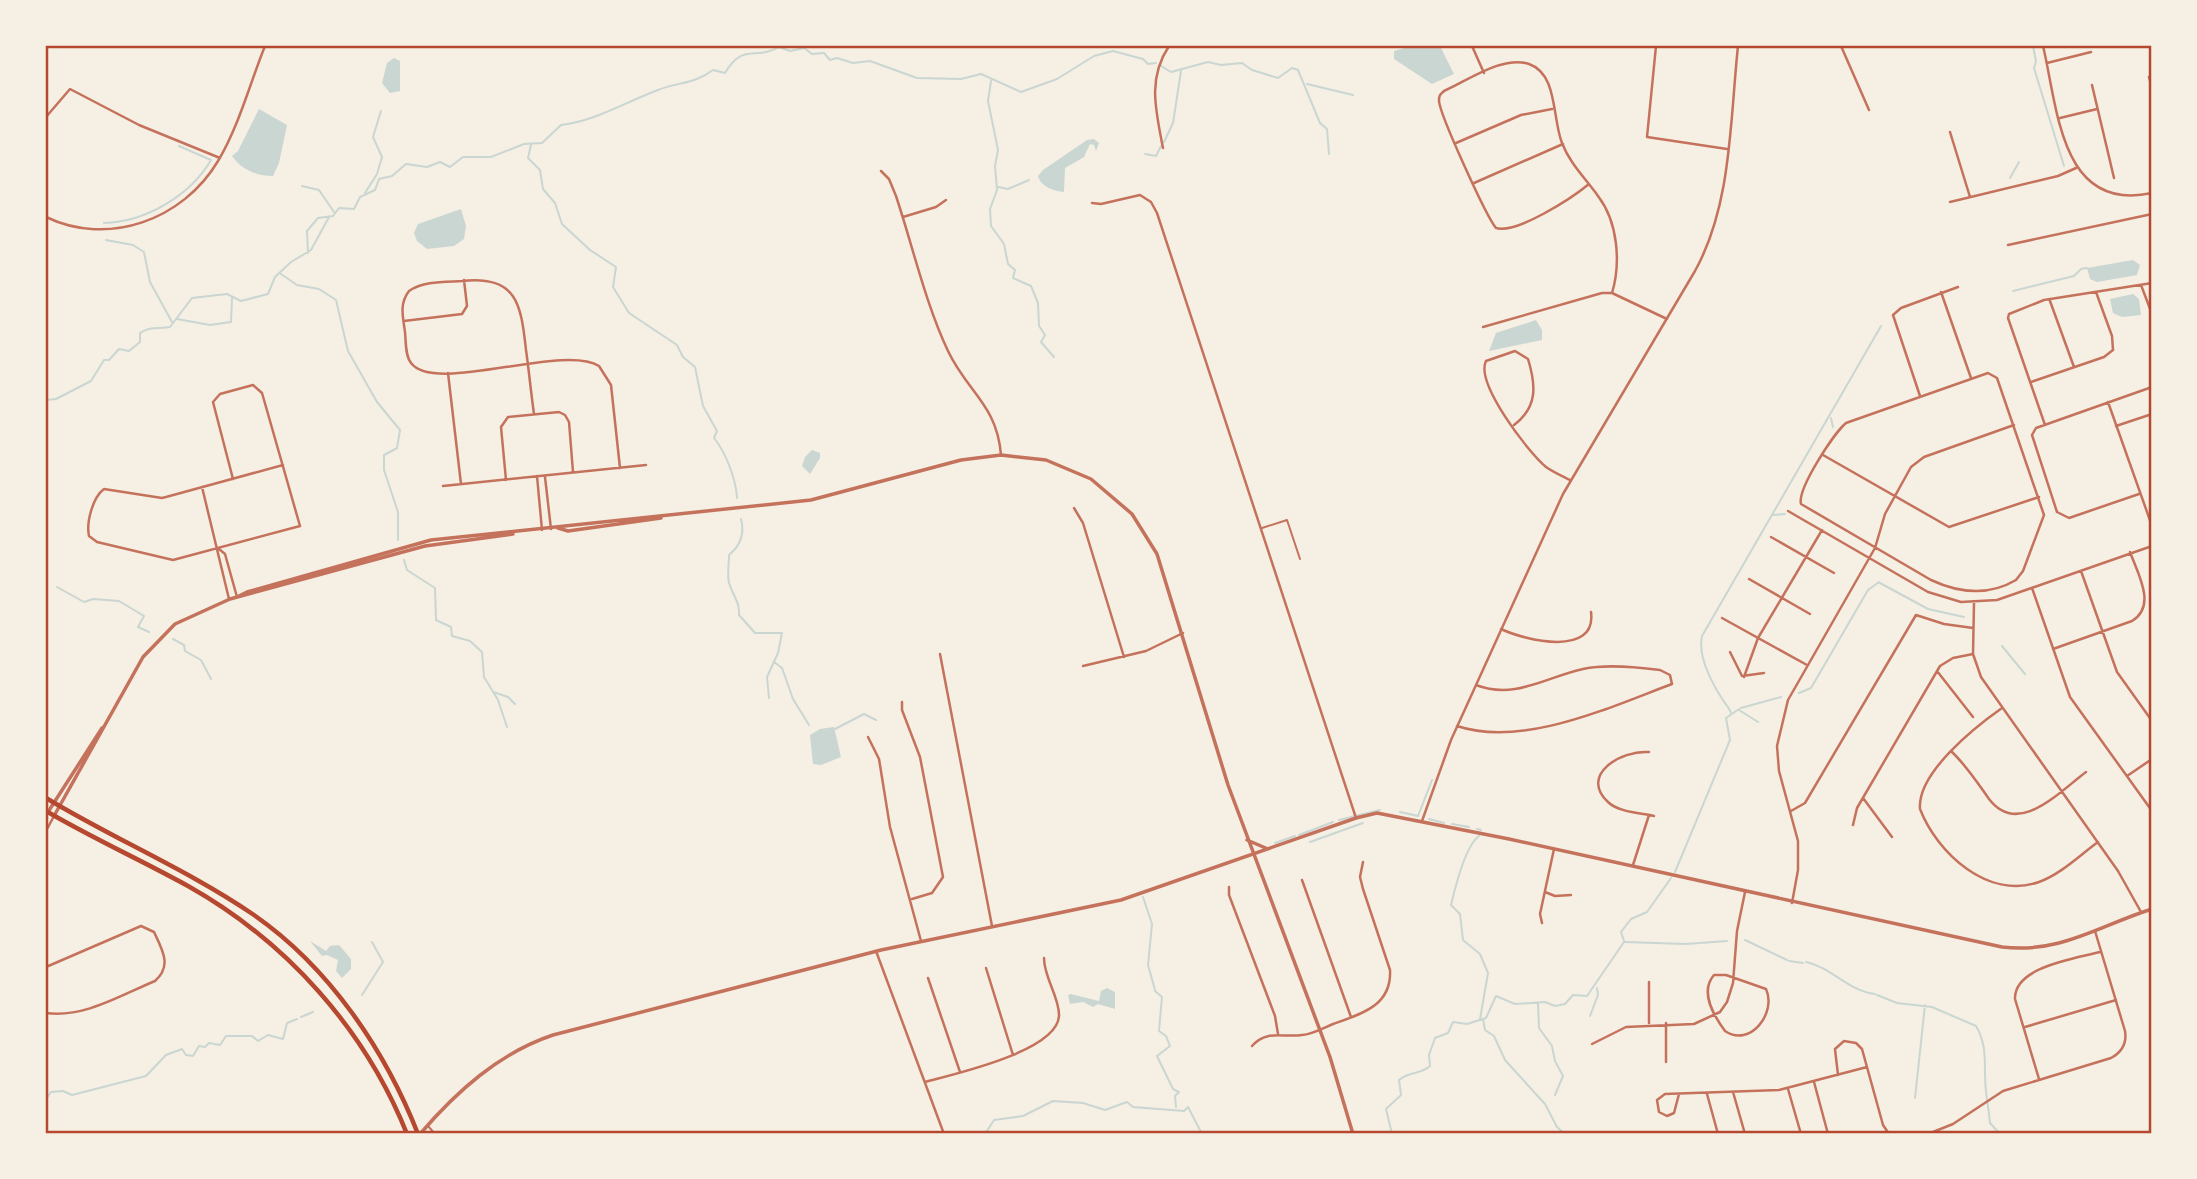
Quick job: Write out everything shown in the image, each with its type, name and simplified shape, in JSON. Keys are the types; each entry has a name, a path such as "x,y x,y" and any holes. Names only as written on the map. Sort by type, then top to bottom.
{"main road":[{"path":"46,798 53,804"},
{"path":"46,804 60,806 206,885 257,917 286,942 325,980 352,1013 385,1066 419,1133"},
{"path":"46,813 188,886 263,936 314,985 344,1020 368,1054 406,1131"}],"street":[{"path":"46,217 66,226 115,230 141,224 164,212 192,191 220,158 265,46"},
{"path":"1163,148 1153,87 1160,60 1169,46"},
{"path":"1472,46 1484,73"},
{"path":"1656,46 1647,137 1727,149"},
{"path":"1422,821 1457,726 1570,480 1667,319 1712,236 1720,205 1738,46"},
{"path":"1842,46 1869,110"},
{"path":"2043,46 2068,154 2076,168 2092,184 2110,194 2132,196 2151,193"},
{"path":"2047,63 2091,52"},
{"path":"1589,184 1559,206 1502,229 1492,223 1439,103 1440,96 1484,73 1515,62 1536,68 1550,85 1552,109 1563,144 1602,202 1618,264 1612,293"},
{"path":"2149,77 2151,88"},
{"path":"2092,85 2114,178"},
{"path":"46,117 70,89 139,125 220,158"},
{"path":"1456,143 1521,115 1552,109"},
{"path":"2060,118 2098,109"},
{"path":"1950,132 1970,197"},
{"path":"1474,183 1563,144"},
{"path":"1950,202 2058,176 2076,168"},
{"path":"881,171 889,179 903,217 942,337 965,382 994,418 1001,455"},
{"path":"1092,203 1101,204 1137,195 1151,202 1356,818"},
{"path":"903,217 936,207 946,200"},
{"path":"2008,245 2151,214"},
{"path":"404,321 462,314 467,306 464,280"},
{"path":"534,414 528,365 522,314 514,296 493,281 464,280 413,289 403,302 407,355 412,364 430,374 448,373 528,365 583,359 604,370 611,385 620,468"},
{"path":"2045,425 2008,318 2017,308 2049,299 2151,284"},
{"path":"2141,285 2151,314"},
{"path":"1920,396 1893,315 1901,308 1958,287"},
{"path":"1941,292 1971,378"},
{"path":"2031,382 2104,357 2115,346 2095,292"},
{"path":"1483,327 1597,294 1612,293 1667,319"},
{"path":"2049,299 2074,367"},
{"path":"1514,425 1531,405 1535,386 1528,359 1515,351 1491,358 1483,369 1493,398 1547,468 1570,480"},
{"path":"448,373 461,484"},
{"path":"1985,373 1994,375 2039,497 2043,520 2023,571 2010,583 1978,591 1952,589 1801,504 1800,496 1835,434 1846,423 1920,396 1985,373"},
{"path":"233,479 213,406 220,394 251,385 260,389 283,465 300,526 181,559 164,559 97,542 88,533 96,498 104,489 158,499 233,479 283,465"},
{"path":"2139,494 2069,518 2059,515 2032,438 2033,431 2045,425 2151,387"},
{"path":"2108,402 2151,526"},
{"path":"506,480 502,422 508,417 534,414 559,412 567,417 573,473"},
{"path":"2116,426 2151,414"},
{"path":"1792,903 1798,863 1791,811 1777,762 1778,734 1788,700 1875,548 1885,514 1917,460 2014,425"},
{"path":"46,831 143,657 159,639 188,615 229,599 418,543 819,498 961,460 1001,455 1031,457 1061,464 1091,479 1119,500 1140,524 1157,554 1247,840 1319,1029 1353,1133"},
{"path":"1823,455 1949,527 2039,497"},
{"path":"443,486 646,465"},
{"path":"545,476 551,529"},
{"path":"537,477 542,530"},
{"path":"202,487 229,599"},
{"path":"1074,508 1083,523 1124,657"},
{"path":"1788,511 1938,597 1974,603 1997,600 2151,546"},
{"path":"1744,677 1758,638 1822,530"},
{"path":"1771,537 1834,573"},
{"path":"219,549 225,554 237,597"},
{"path":"2053,649 2132,621 2145,606 2146,596 2130,552"},
{"path":"2081,571 2121,679 2151,721"},
{"path":"1749,579 1810,614"},
{"path":"2032,587 2070,696 2151,811"},
{"path":"1974,603 1973,653 1980,677 2098,842 2129,888 2141,912"},
{"path":"1501,629 1532,641 1569,641 1586,632 1590,626 1591,612"},
{"path":"1791,811 1803,807 1916,615 1944,624 1972,628"},
{"path":"1722,618 1807,665"},
{"path":"1083,666 1146,652 1182,633"},
{"path":"1730,652 1737,672 1744,677 1764,673"},
{"path":"1853,825 1854,813 1937,671 1953,658 1973,653"},
{"path":"940,654 993,928"},
{"path":"1457,726 1476,730 1531,732 1672,684 1670,675 1660,670 1593,667 1526,689 1492,690 1476,685"},
{"path":"1937,671 1973,717"},
{"path":"902,702 902,710 920,757 943,877 935,891 912,899"},
{"path":"2002,708 1951,751 1924,788 1920,806 1933,832 1966,871 1999,881 2031,884 2047,878 2098,842"},
{"path":"46,813 93,737 103,727"},
{"path":"868,737 879,759 890,827 912,899 920,941"},
{"path":"1649,752 1634,751 1610,761 1602,776 1600,788 1609,804 1654,816"},
{"path":"1951,751 1996,807 2006,814 2019,816 2028,813 2086,772"},
{"path":"2127,776 2151,759"},
{"path":"1863,798 1892,837"},
{"path":"419,1133 466,1085 514,1053 547,1036 876,951 1121,900 1356,818 1382,814 2018,949 2045,948 2151,908"},
{"path":"1633,867 1649,815"},
{"path":"1247,840 1270,849"},
{"path":"1542,923 1540,914 1554,849"},
{"path":"1252,1046 1257,1040 1278,1034 1300,1035 1351,1017 1377,1005 1387,992 1391,978 1387,957 1360,877 1363,862"},
{"path":"1302,880 1351,1017"},
{"path":"1228,887 1275,1016 1278,1034"},
{"path":"1545,892 1563,897 1571,895"},
{"path":"1592,1044 1620,1028 1649,1023 1694,1024 1714,1016 1727,1002 1734,977 1737,930 1745,892"},
{"path":"46,967 141,926 154,932 166,958 165,968 155,981 82,1012 66,1016 46,1013"},
{"path":"1928,1133 1953,1124 1993,1094 2111,1058 2119,1052 2126,1035 2095,931"},
{"path":"876,951 944,1133"},
{"path":"2039,1079 2015,996 2022,978 2101,951"},
{"path":"925,1082 1013,1055 1049,1035 1057,1026 1059,1015 1044,958"},
{"path":"986,968 1013,1055"},
{"path":"1718,974 1759,985 1767,991 1763,1022 1754,1031 1735,1035 1725,1031 1714,1016 1709,1004 1710,981 1718,974"},
{"path":"929,978 960,1072"},
{"path":"1649,982 1649,1023"},
{"path":"2024,1028 2116,1000"},
{"path":"1666,1023 1666,1062"},
{"path":"1838,1075 1833,1053 1844,1041 1859,1046 1882,1125 1889,1133"},
{"path":"1679,1094 1674,1113 1667,1116 1659,1112 1656,1104 1660,1097 1679,1094 1788,1089 1867,1067"},
{"path":"1814,1082 1828,1133"},
{"path":"1788,1089 1801,1133"},
{"path":"1733,1092 1745,1133"},
{"path":"1707,1094 1718,1133"}],"lane":[{"path":"1261,528 1287,520 1300,559"},
{"path":"427,1126 435,1133"}],"shaded area":[{"path":"1412,46 1440,46 1454,74 1432,84 1394,59 1394,51"},
{"path":"394,58 400,61 400,91 390,93 382,83 387,63"},
{"path":"259,109 287,125 279,163 273,176 250,171 232,156 238,151"},
{"path":"1094,139 1099,143 1096,151 1094,145 1090,144 1084,157 1065,168 1064,192 1042,183 1038,176 1043,170 1087,140"},
{"path":"461,209 466,226 464,239 454,246 427,249 417,241 414,233 418,224"},
{"path":"2133,260 2140,265 2137,275 2097,282 2090,279 2087,268"},
{"path":"2133,294 2139,299 2141,315 2122,317 2113,313 2110,299"},
{"path":"1536,320 1542,330 1542,340 1489,351 1496,333"},
{"path":"812,450 820,453 820,458 810,474 802,466 805,457"},
{"path":"834,727 841,757 821,765 813,764 810,735 820,729"},
{"path":"310,941 326,951 330,946 339,945 351,959 351,969 342,978 336,971 338,960 327,955 322,956"},
{"path":"1107,988 1115,992 1115,1009 1098,1004 1093,1007 1083,1002 1070,1004 1068,995 1099,1001 1101,991"}],"waterway":[{"path":"2033,46 2036,61 2034,68 2064,166"},
{"path":"308,253 307,231 318,218 333,216 339,208 354,209 360,197 375,190 379,179 392,176 406,164 427,167 440,162 450,167 463,157 491,157 524,144 542,143 561,125 598,115 658,90 700,78 713,70 725,73 744,55 763,53 779,47 790,51 804,48 812,54 824,53 830,60 837,58 853,63 870,61 917,78 961,79 981,74 1021,92 1057,79 1094,56 1113,51 1143,59 1148,64 1156,63"},
{"path":"1161,66 1171,72 1208,62 1221,65 1242,63 1252,70 1278,78 1292,68 1298,70 1320,123 1327,129 1329,154"},
{"path":"1164,142 1173,123 1181,71"},
{"path":"991,81 988,101 998,150 995,166 997,190 990,209 991,226 1004,244 1008,264 1015,270 1013,278 1031,286 1038,303 1039,326 1045,335 1041,342 1054,357"},
{"path":"1307,84 1353,95"},
{"path":"365,193 377,174 382,157 373,137 381,111"},
{"path":"531,145 528,158 540,170 543,189 555,203 562,224 590,250 616,267 613,287 629,313 677,345 683,357 695,367 703,406 717,431 714,438 730,466 737,498"},
{"path":"104,223 135,218 150,212 165,205 191,185 211,160 179,146"},
{"path":"1145,154 1156,156 1161,146"},
{"path":"2010,178 2019,162"},
{"path":"998,187 1008,189 1029,180"},
{"path":"302,186 319,190 334,212"},
{"path":"46,400 56,399 91,381 104,360 109,360 119,349 129,351 140,342 140,333 170,327 192,298 227,294 241,301 268,294 275,277 291,262 311,250 329,217"},
{"path":"106,240 133,245 144,252 150,282 172,322"},
{"path":"2013,291 2074,276 2081,269 2087,268"},
{"path":"281,274 297,285 319,289 336,300 348,351 377,402 400,430 397,448 384,455 384,470 398,512 398,540"},
{"path":"177,319 210,325 231,322 232,298"},
{"path":"1727,706 1712,682 1705,663 1702,636 1881,326"},
{"path":"1831,418 1833,427"},
{"path":"1773,515 1785,514"},
{"path":"741,519 742,535 739,544 729,555 728,573 739,615 755,633 782,633 778,653 767,677 769,698"},
{"path":"404,560 407,570 435,588 436,620 451,627 452,636 470,641 482,652 484,677 498,700 507,727"},
{"path":"1799,693 1811,688 1868,590 1879,582"},
{"path":"1880,583 1928,609 1964,617"},
{"path":"57,587 84,602 93,599 119,601 144,616 138,627 149,632"},
{"path":"173,639 184,645 185,651 201,660 211,679"},
{"path":"2002,646 2025,674"},
{"path":"774,662 782,668 793,699 809,725"},
{"path":"493,692 508,697 515,704"},
{"path":"1741,708 1781,697"},
{"path":"1728,707 1731,713"},
{"path":"1675,872 1730,740 1726,718 1739,709"},
{"path":"1739,710 1758,722"},
{"path":"835,729 864,714 876,720"},
{"path":"1400,812 1418,816 1432,780"},
{"path":"1339,820 1380,810"},
{"path":"1429,819 1444,823"},
{"path":"1299,835 1333,822"},
{"path":"1310,842 1363,823"},
{"path":"1452,824 1469,827"},
{"path":"1477,829 1481,830"},
{"path":"1275,843 1295,836"},
{"path":"1479,836 1465,857 1451,905 1460,914 1463,940 1480,954 1488,973 1480,1019"},
{"path":"1624,941 1621,932 1631,919 1647,912 1671,878"},
{"path":"1143,897 1152,924 1148,965 1155,990"},
{"path":"1745,940 1787,960"},
{"path":"1625,942 1686,944 1727,941"},
{"path":"362,995 383,962 372,942"},
{"path":"1392,1134 1386,1109 1401,1095 1399,1080 1430,1066 1429,1055 1435,1038 1448,1033 1453,1022 1467,1024 1486,1018 1496,996 1515,1004 1545,1002 1555,1006 1565,1004 1573,995 1587,996 1624,942"},
{"path":"1789,961 1803,963"},
{"path":"1806,962 1856,988 1875,994"},
{"path":"1590,1016 1598,995 1597,988"},
{"path":"1155,991 1162,997 1159,1031 1166,1036 1170,1046 1157,1056 1173,1089 1179,1092 1175,1096 1176,1107"},
{"path":"1877,995 1897,1003 1932,1007 1976,1026 1983,1042 1990,1123 2000,1134"},
{"path":"1538,1003 1539,1028 1552,1046 1555,1061 1563,1076 1555,1095"},
{"path":"1915,1098 1925,1005"},
{"path":"301,1017 313,1012"},
{"path":"46,1099 51,1092 63,1091 72,1095 146,1076 166,1055 182,1049 186,1055 193,1056 199,1046 205,1047 209,1043 220,1045 226,1036 252,1036 258,1041 268,1035 283,1039 287,1023 297,1019"},
{"path":"1483,1019 1485,1030 1494,1036 1505,1060 1545,1104 1557,1127 1565,1134"},
{"path":"985,1134 994,1120 1023,1116 1053,1101 1083,1103 1105,1110 1127,1102 1133,1107 1184,1111 1188,1107 1202,1134"}]}
